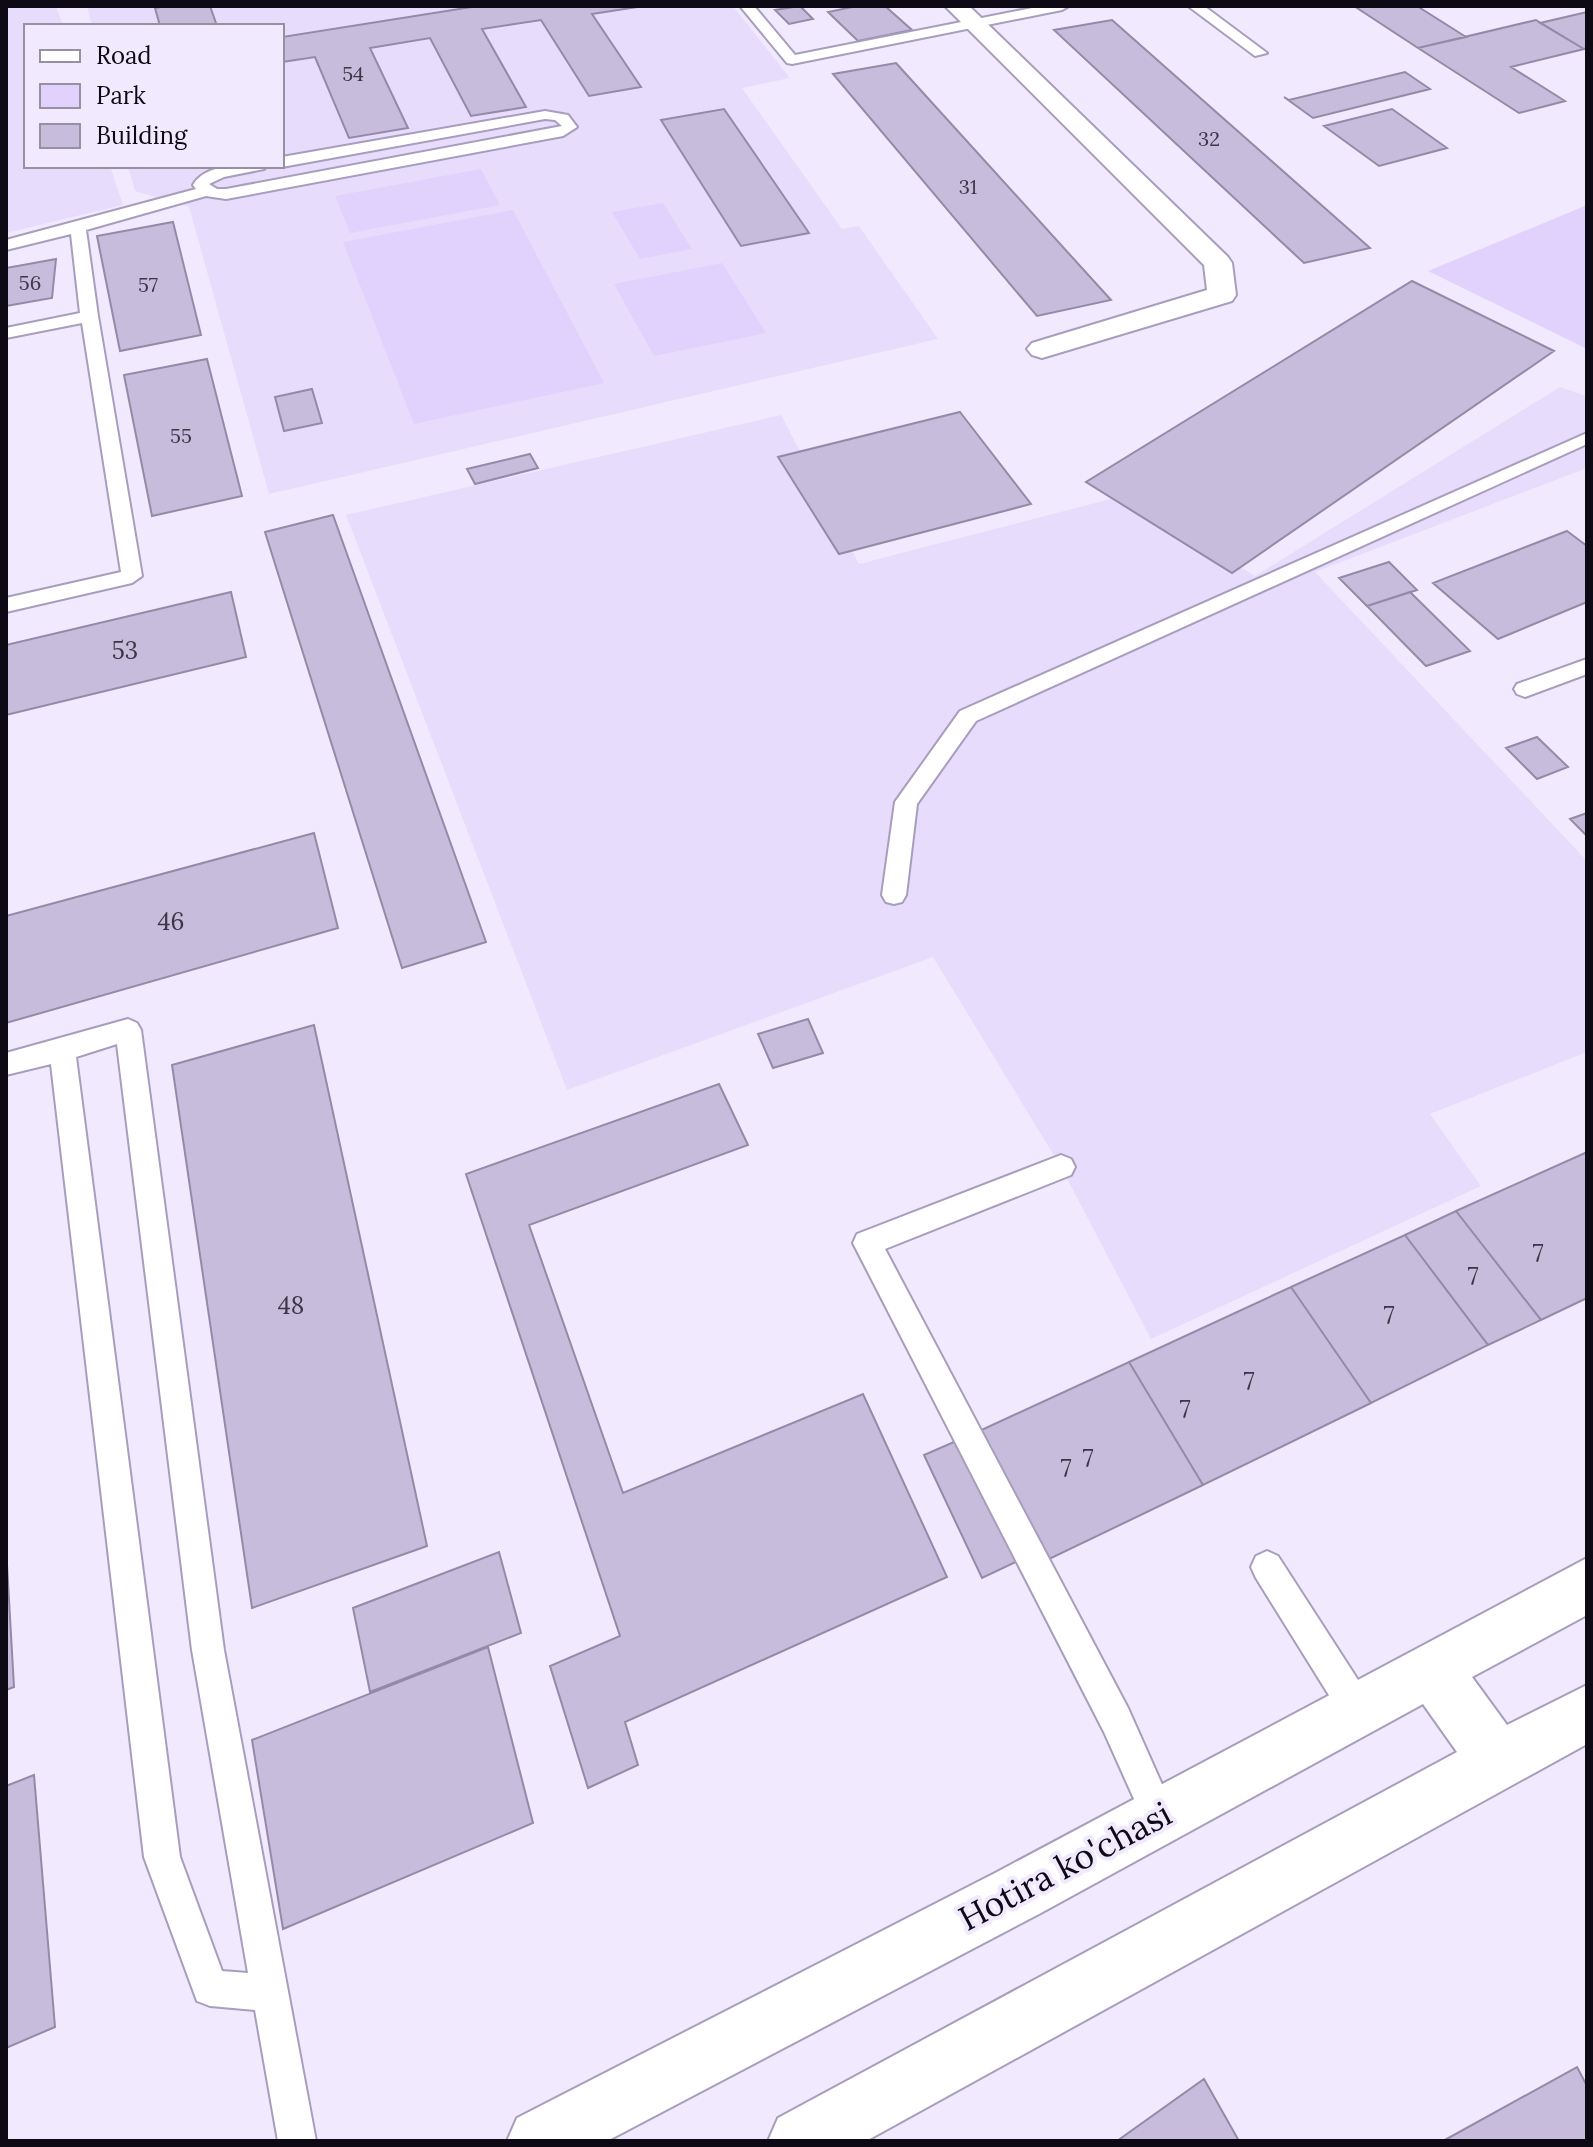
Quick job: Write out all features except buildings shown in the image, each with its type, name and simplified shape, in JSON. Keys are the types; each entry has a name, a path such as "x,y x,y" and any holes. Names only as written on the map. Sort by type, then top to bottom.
{"main road":[{"path":"956,6 1218,263 1222,295 1042,349"},
{"name":"Hotira ko'chasi","path":"540,2141 1018,1893 1587,1585"},
{"path":"1432,1669 1498,1762"},
{"path":"814,2138 1587,1713"}],"lane":[{"path":"747,6 792,60 1062,6"},
{"path":"1195,6 1260,53"},
{"path":"6,245 206,191 226,194 563,132 570,127 567,120 560,116 545,115 284,162"},
{"path":"206,191 201,185 209,177 250,168"},
{"path":"6,605 132,576 89,316 78,227"},
{"path":"6,333 89,316"},
{"path":"894,895 906,802 968,716 1586,438"},
{"path":"1525,689 1587,666"},
{"path":"6,1064 128,1030 208,1650 297,2141"},
{"path":"62,1050 162,1857 210,1988 271,1993"},
{"path":"1061,1167 867,1243 1116,1720 1159,1816"},
{"path":"1267,1567 1357,1709"}],"shaded area":[{"path":"6,6 56,6 62,24 24,24 24,168 111,168 123,205 6,233"},
{"path":"87,6 733,6 790,78 742,88 842,229 859,226 938,339 269,494 189,207 135,191 129,168 284,168 284,24 92,24"},
{"path":"1560,387 1587,396 1587,468 1315,572 1587,861 1587,1052 1430,1114 1481,1186 1151,1339 1061,1167 933,957 567,1090 346,515 781,415 859,564 1126,495 1255,576"}],"green space":[{"path":"481,169 500,205 350,233 335,196"},
{"path":"663,203 692,249 640,259 612,212"},
{"path":"1587,205 1587,349 1428,271"},
{"path":"513,210 604,383 414,424 343,242"},
{"path":"722,263 766,333 654,356 614,284"}]}
